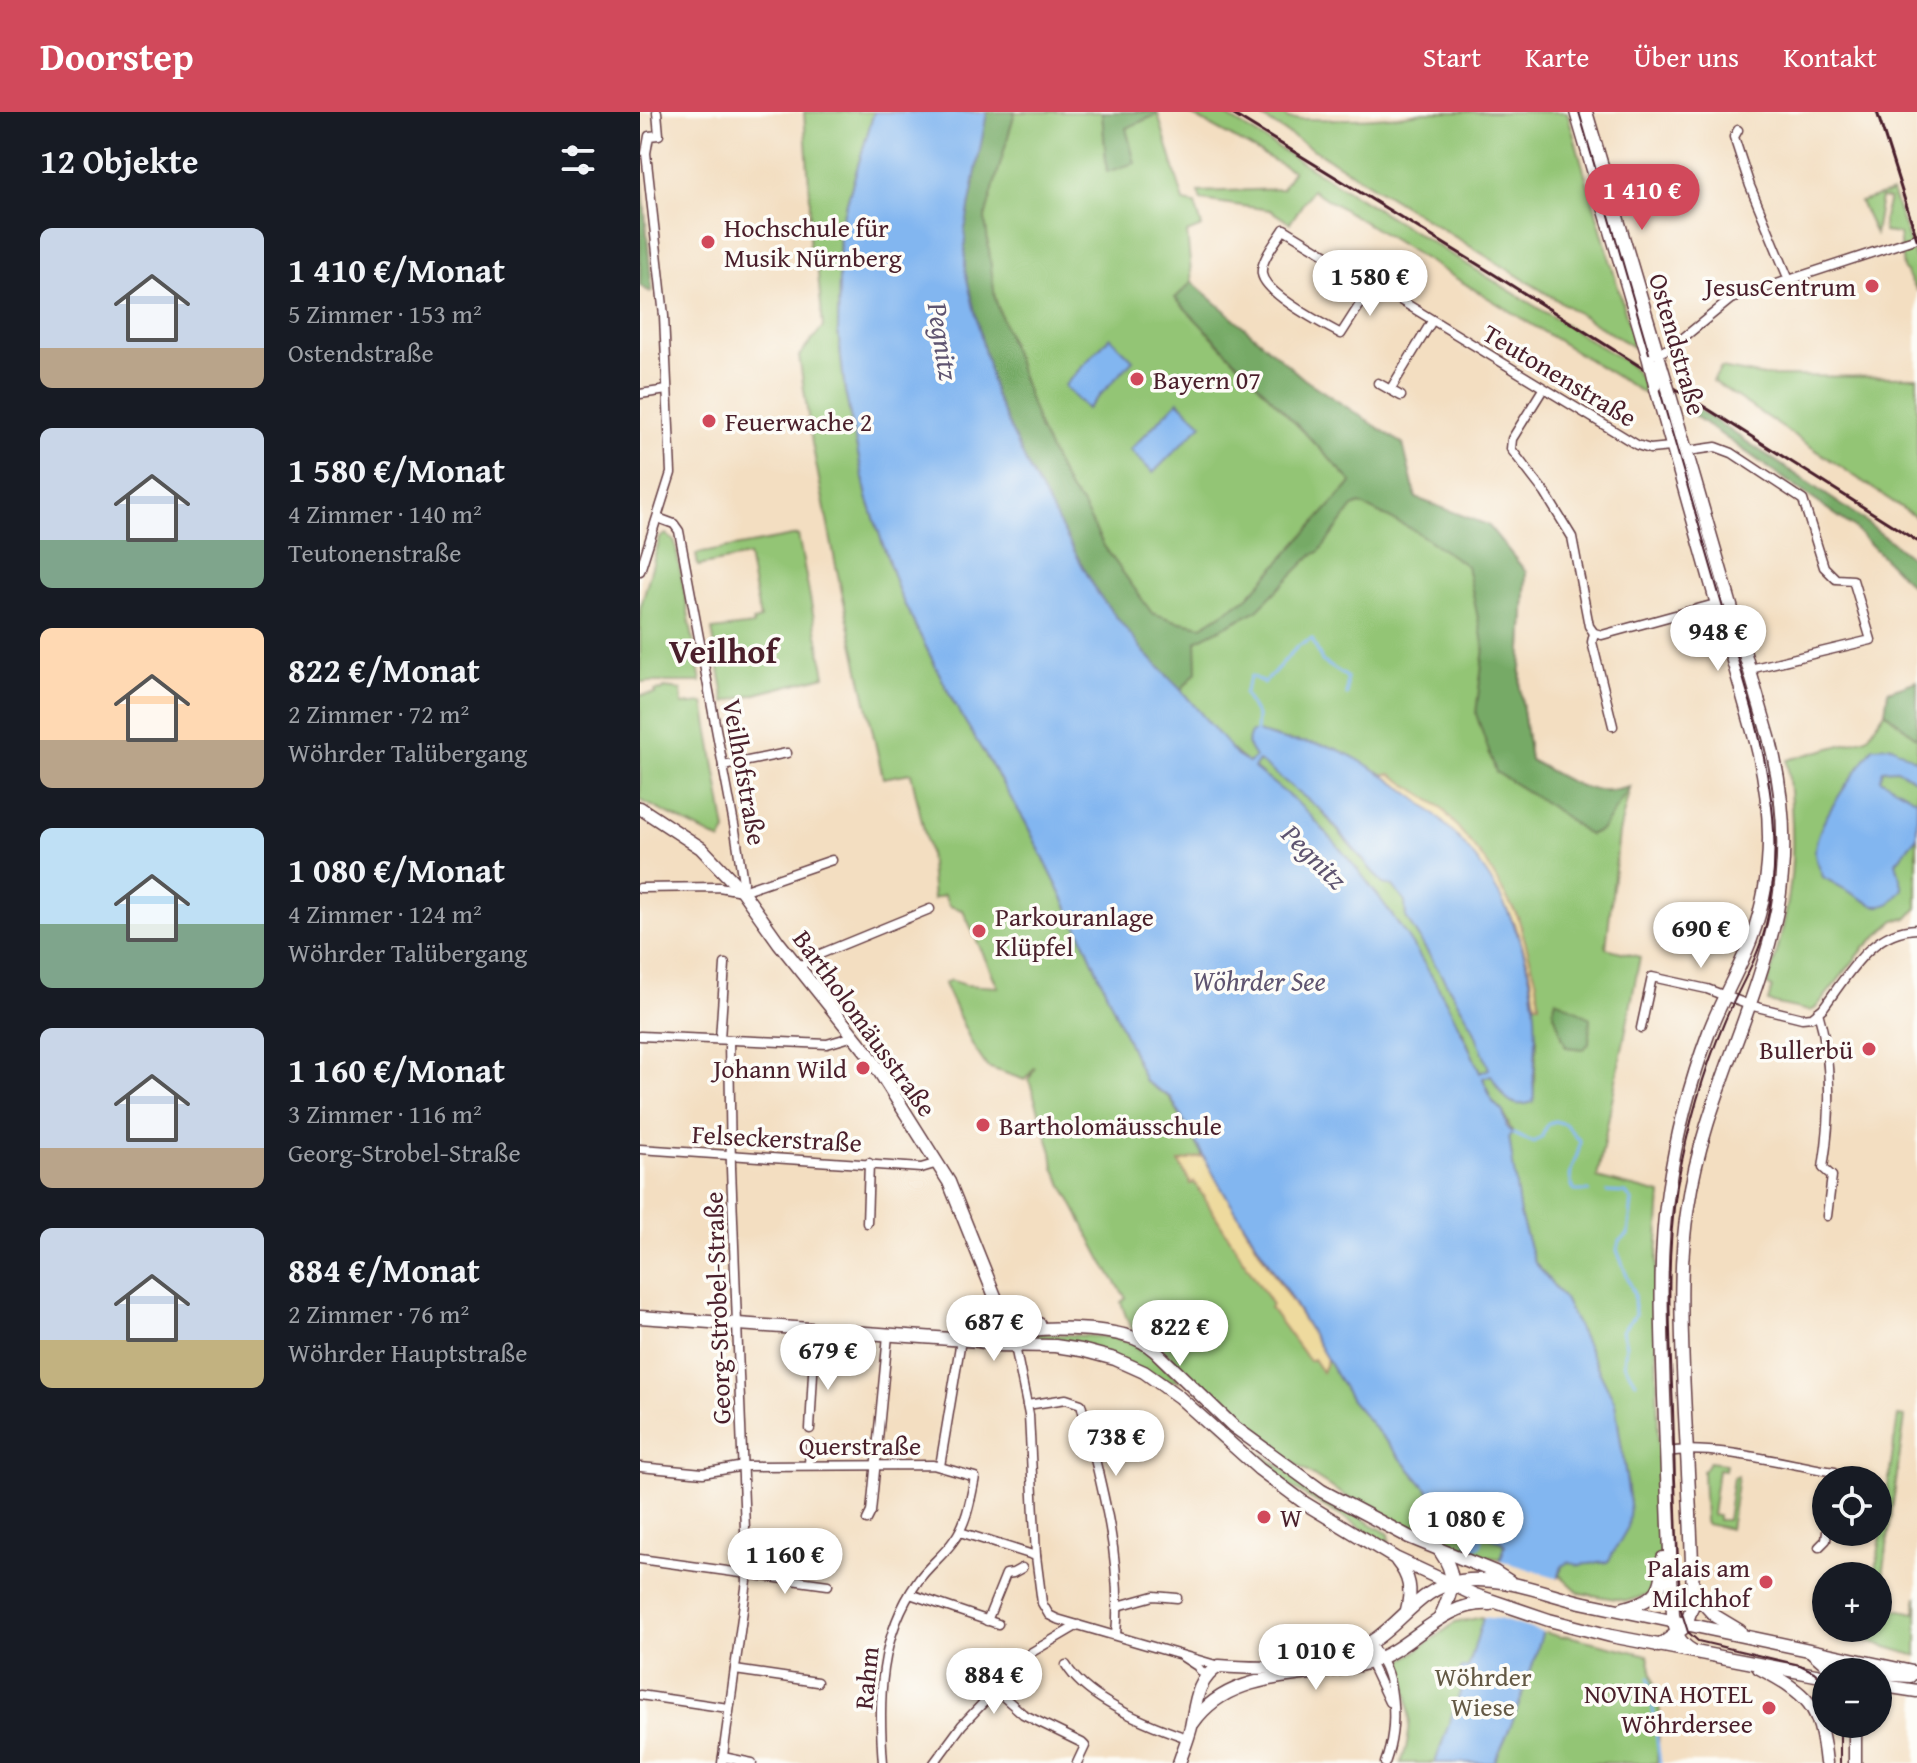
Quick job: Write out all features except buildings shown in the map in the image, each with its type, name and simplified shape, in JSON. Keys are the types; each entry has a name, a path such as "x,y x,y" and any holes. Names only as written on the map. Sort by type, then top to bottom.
{"main road":[{"name":"Ostendstraße","path":"1576,112 1654,358 1669,392 1688,451 1775,761 1784,832 1777,909 1749,1005 1701,1141 1686,1220 1680,1303 1692,1613 1680,1622"},
{"name":"Ostendstraße","path":"1586,112 1654,358 1655,385 1671,447 1760,756 1770,838 1767,874 1755,928 1724,995 1695,1072 1668,1190 1661,1278 1669,1515"},
{"name":"Ostendstraße","path":"1671,447 1688,451"},
{"name":"Bartholomäusstraße","path":"640,808 701,848 742,891 854,1036 949,1182 1015,1346"},
{"path":"979,1341 998,1328 999,1306 1023,1320 1068,1330"},
{"path":"640,1317 738,1324 815,1334 888,1335 979,1341 989,1345 1055,1346 1100,1354 1144,1372 1168,1389 1270,1478 1373,1546 1486,1602 1659,1646 1812,1674"},
{"path":"1015,1346 1019,1335 1028,1330 1121,1334 1141,1341 1233,1426 1289,1469 1339,1502 1494,1577 1557,1596 1917,1674"},
{"path":"1168,1389 1178,1385 1196,1392"},
{"path":"1619,1609 1650,1599 1659,1589 1663,1576 1662,1542 1669,1515"},
{"path":"1659,1646 1676,1635 1680,1622 1669,1515"},
{"path":"1373,1546 1394,1542 1395,1535 1391,1528"},
{"path":"1440,1551 1450,1569 1451,1584 1440,1618"},
{"path":"1395,1558 1406,1573 1410,1586 1407,1611"},
{"path":"1179,1763 1205,1676 1219,1666 1285,1667 1329,1659 1368,1643 1430,1592 1451,1584 1494,1577"},
{"path":"1692,1591 1715,1616 1750,1637"},
{"path":"1189,1732 1214,1699 1232,1689 1334,1671 1376,1660 1405,1644 1440,1618 1463,1607 1486,1602"},
{"path":"1676,1635 1684,1646 1693,1651"},
{"path":"1809,1650 1818,1658"},
{"path":"1745,1660 1796,1688 1812,1706"},
{"path":"1252,1668 1253,1683"},
{"path":"1892,1674 1917,1674"},
{"path":"1892,1687 1917,1691"},
{"path":"1821,1738 1826,1763"},
{"path":"1855,1738 1855,1763"}],"street":[{"path":"640,571 671,473 662,292 646,153 649,136 659,135 657,112"},
{"path":"1738,130 1734,137 1750,186 1789,280"},
{"name":"Teutonenstraße","path":"1373,284 1341,334 1303,312 1265,284 1263,265 1284,229 1645,449 1671,447"},
{"path":"1654,358 1731,299 1917,238"},
{"path":"1390,390 1432,321"},
{"path":"1378,383 1401,396"},
{"path":"1543,389 1512,439 1511,449 1545,493 1572,537 1589,626 1594,633 1602,635 1730,600"},
{"path":"640,394 667,390"},
{"path":"1688,451 1716,447 1732,453 1803,500 1824,567 1836,579 1853,580 1871,640 1750,669"},
{"name":"Veilhofstraße","path":"658,518 674,524 679,531 743,878 742,891"},
{"path":"640,530 653,529"},
{"path":"1594,633 1592,642 1613,726"},
{"path":"723,766 787,753"},
{"path":"640,888 719,887 742,891 832,860"},
{"path":"799,967 813,957 930,909"},
{"path":"1641,1028 1652,977 1702,987 1749,1005 1802,1018 1812,1017 1876,941 1901,930 1917,929"},
{"name":"Georg-Strobel-Straße","path":"723,1760 728,1708 747,1593 725,1039 725,964"},
{"path":"1818,1012 1825,1035 1830,1127 1823,1168 1832,1176 1827,1216"},
{"path":"640,1036 827,1044 854,1036"},
{"name":"Felseckerstraße","path":"640,1149 912,1166 935,1157"},
{"path":"867,1223 869,1163"},
{"path":"867,1520 871,1512 888,1335"},
{"path":"940,1466 961,1340"},
{"path":"1015,1346 1027,1405 1036,1556 1042,1603 1053,1618 1219,1666"},
{"path":"810,1429 814,1355"},
{"path":"1027,1405 1066,1399 1081,1404 1109,1525 1118,1606 1116,1635"},
{"path":"809,1465 810,1444"},
{"path":"1666,1452 1687,1450 1812,1469"},
{"name":"Querstraße","path":"640,1467 703,1473 744,1466 940,1466 975,1477"},
{"name":"Rahm","path":"883,1763 883,1666 894,1625 923,1574 960,1532 975,1477"},
{"path":"960,1532 1036,1556"},
{"path":"640,1559 828,1585"},
{"path":"987,1621 1011,1561"},
{"path":"1006,1574 1022,1568"},
{"path":"910,1594 998,1624"},
{"path":"1118,1606 1154,1596 1177,1598"},
{"path":"934,1763 962,1725 1032,1652 1078,1625"},
{"path":"1368,1643 1391,1707 1394,1732 1385,1763"},
{"path":"1183,1657 1205,1676"},
{"path":"1066,1665 1072,1675 1133,1717 1189,1732"},
{"path":"735,1670 817,1682"},
{"path":"997,1691 1023,1714 1085,1746 1077,1763"},
{"path":"640,1695 728,1708"},
{"path":"723,1760 752,1763"}],"green space":[{"path":"804,112 874,112 840,226 838,332 845,391 867,497 900,595 954,703 1026,823 1082,936 1145,1081 1170,1098 1351,1400 1448,1514 1486,1537 1504,1543 1502,1559 1482,1556 1479,1561 1420,1535 1336,1490 1257,1436 1167,1354 1133,1329 1121,1302 1126,1298 1103,1262 1054,1168 1052,1152 1029,1080 1035,1067 1025,1080 987,1067 973,1046 944,984 950,980 965,985 998,987 963,910 949,906 944,895 933,899 929,853 911,773 883,778 812,443 799,356 823,327 816,253 809,253 810,199"},
{"path":"987,112 1102,112 1107,172 1126,128 1158,114 1184,202 1195,204 1202,227 1187,233 1192,282 1176,298 1352,482 1488,525 1526,572 1520,688 1530,760 1589,789 1601,791 1630,787 1619,833 1606,948 1640,957 1597,1178 1661,1194 1655,1288 1661,1569 1648,1595 1627,1601 1580,1593 1560,1575 1562,1566 1572,1563 1630,1504 1615,1403 1564,1299 1534,1261 1520,1215 1508,1136 1513,1134 1503,1112 1492,1101 1483,1078 1491,1074 1533,1102 1537,1039 1429,808 1383,774 1358,761 1322,812 1383,884 1393,885 1405,902 1406,917 1472,1025 1490,1069 1480,1073 1462,1030 1309,814 1254,768 1259,761 1329,746 1264,734 1249,764 1221,738 1177,685 1145,653 973,312"},
{"path":"987,112 1015,112 985,218 995,298 1040,430 1069,490 1082,504 1104,546 1152,613 1202,626 1248,597 1352,482 1175,298 1192,282 1304,379 1403,444 1416,498 1488,525 1526,572 1520,688 1530,760 1589,789 1601,791 1630,787 1602,829 1589,835 1496,772 1476,714 1484,647 1467,566 1412,529 1360,504 1353,507 1319,552 1312,555 1256,611 1196,641 1197,671 1181,690 1145,653 1098,594 1029,469 995,395 965,271 965,229"},
{"path":"1102,112 1157,112 1126,128 1135,163 1107,172"},
{"path":"1186,112 1220,112 1632,366 1641,379 1645,394 1312,190 1290,223 1270,210 1201,200 1198,192 1282,189 1293,171"},
{"path":"1253,112 1284,112 1287,119 1321,119 1373,118 1424,112 1567,112 1633,347"},
{"path":"640,178 652,290 650,292 640,286"},
{"path":"1892,192 1917,263 1917,290 1903,268 1899,234 1884,232 1883,221 1889,199 1881,198 1875,234 1860,202"},
{"path":"1721,368 1764,376 1917,377 1917,518 1713,381"},
{"path":"1686,401 1858,516 1917,562 1917,591 1853,527 1689,412"},
{"path":"666,534 675,542 701,682 640,682 640,609 660,538"},
{"path":"798,535 825,676 725,702 712,630 753,625 753,621 760,619 748,556 698,566 696,554"},
{"path":"1917,681 1917,738 1885,712 1888,691"},
{"path":"664,688 681,690 682,705 704,703 726,831 721,841 640,800 640,695 655,694 655,691"},
{"path":"1885,712 1917,738 1917,908 1908,918 1895,920 1864,948 1815,1009 1809,1011 1768,1002 1772,987 1767,985 1783,926 1791,874 1792,821 1787,760 1867,738"},
{"path":"1556,999 1590,1018 1589,1044 1583,1049 1566,1047 1553,1011"},
{"path":"1028,1333 1110,1337 1141,1345 1180,1381 1167,1381 1030,1341"},
{"path":"1181,1390 1238,1439 1389,1534 1390,1541 1384,1541 1282,1482"},
{"path":"1898,1416 1905,1417 1892,1511 1891,1466"},
{"path":"1709,1462 1726,1464 1725,1470 1718,1469 1712,1515 1718,1516 1718,1520 1727,1520 1733,1477 1738,1476 1730,1529 1706,1524 1705,1521 1703,1471"},
{"path":"1879,1546 1887,1546 1885,1562 1877,1562"},
{"path":"1917,1596 1917,1656 1869,1642 1892,1642 1892,1608 1915,1613"},
{"name":"Wöhrder Wiese","path":"1482,1617 1648,1655 1660,1712 1657,1763 1401,1763 1409,1725 1402,1661 1455,1623"}],"sand":[{"path":"1383,774 1391,774 1442,808 1486,862 1518,917 1537,982 1539,1004 1535,1004 1530,970 1515,924"},
{"path":"1204,1156 1263,1257 1328,1358 1322,1372 1313,1359 1309,1361 1270,1308 1272,1305 1179,1162"}],"water":[{"name":"Wöhrder See","path":"874,112 987,112 965,229 965,271 995,395 1029,469 1098,594 1145,653 1237,756 1249,763 1255,757 1247,744 1251,732 1256,732 1328,746 1366,764 1435,815 1464,845 1489,877 1508,912 1523,949 1532,988 1536,1029 1533,1102 1512,1102 1502,1094 1491,1075 1483,1078 1492,1101 1503,1112 1507,1127 1513,1134 1509,1136 1520,1215 1534,1261 1564,1299 1615,1403 1630,1504 1628,1527 1608,1562 1579,1565 1569,1562 1562,1566 1524,1691 1494,1763 1435,1763 1462,1687 1460,1672 1462,1668 1468,1668 1505,1545 1459,1524 1448,1514 1351,1400 1219,1184 1171,1098 1145,1081 1082,936 1026,823 954,703 900,595 867,497 845,391 838,332 840,226","holes":["1259,761 1322,811 1383,884 1393,886 1405,902 1406,917 1472,1025 1489,1069 1480,1073 1428,970 1361,874 1304,809 1254,768"]},
{"path":"1110,337 1133,360 1087,409 1064,386"},
{"path":"1178,401 1202,424 1153,473 1130,450"},
{"path":"1892,746 1917,761 1917,781 1897,769 1883,770 1880,779 1917,800 1917,837 1896,862 1903,889 1888,904 1875,906 1823,877 1815,853 1828,813 1873,747"}],"pier":[{"path":"1499,1560 1562,1579 1545,1633 1482,1617"}],"waterway":[{"path":"1256,732 1257,716 1244,694 1251,676 1264,683 1298,646 1312,639 1322,661 1347,677 1347,695"},
{"path":"1513,1134 1533,1142 1541,1138 1548,1124 1555,1121 1565,1124 1580,1141 1571,1172 1571,1184 1575,1191 1589,1191"},
{"path":"1607,1192 1626,1193 1632,1201 1628,1235 1619,1241 1617,1250 1634,1294 1635,1315 1622,1331 1626,1345 1624,1364 1636,1382"},
{"path":"1475,1541 1476,1531"},
{"name":"Pegnitz","path":"1649,1678 1660,1763"}],"tunnel":[{"path":"814,1355 815,1341"}],"tram line":[{"path":"1579,112 1752,708 1770,790 1775,845 1771,901 1765,929 1702,1083 1685,1145 1673,1214 1670,1326 1681,1610 1688,1632 1698,1641 1800,1665 1812,1671"},
{"path":"1840,1738 1840,1763"}],"railway":[{"path":"1229,112 1495,275 1917,541"},
{"path":"1877,112 1917,239"}],"place":[{"name":"Hochschule für Musik Nürnberg","path":"708,242"},
{"name":"JesusCentrum","path":"1872,286"},
{"name":"Bayern 07","path":"1137,379"},
{"name":"Feuerwache 2","path":"709,421"},
{"name":"Parkouranlage Klüpfel","path":"979,931"},
{"name":"Bullerbü","path":"1869,1049"},
{"name":"Johann Wild","path":"863,1068"},
{"name":"Bartholomäusschule","path":"983,1125"},
{"name":"W","path":"1264,1517"},
{"name":"Palais am Milchhof","path":"1766,1582"},
{"name":"NOVINA HOTEL Wöhrdersee","path":"1769,1708"}],"district":[{"name":"Veilhof","path":"723,650"}]}
